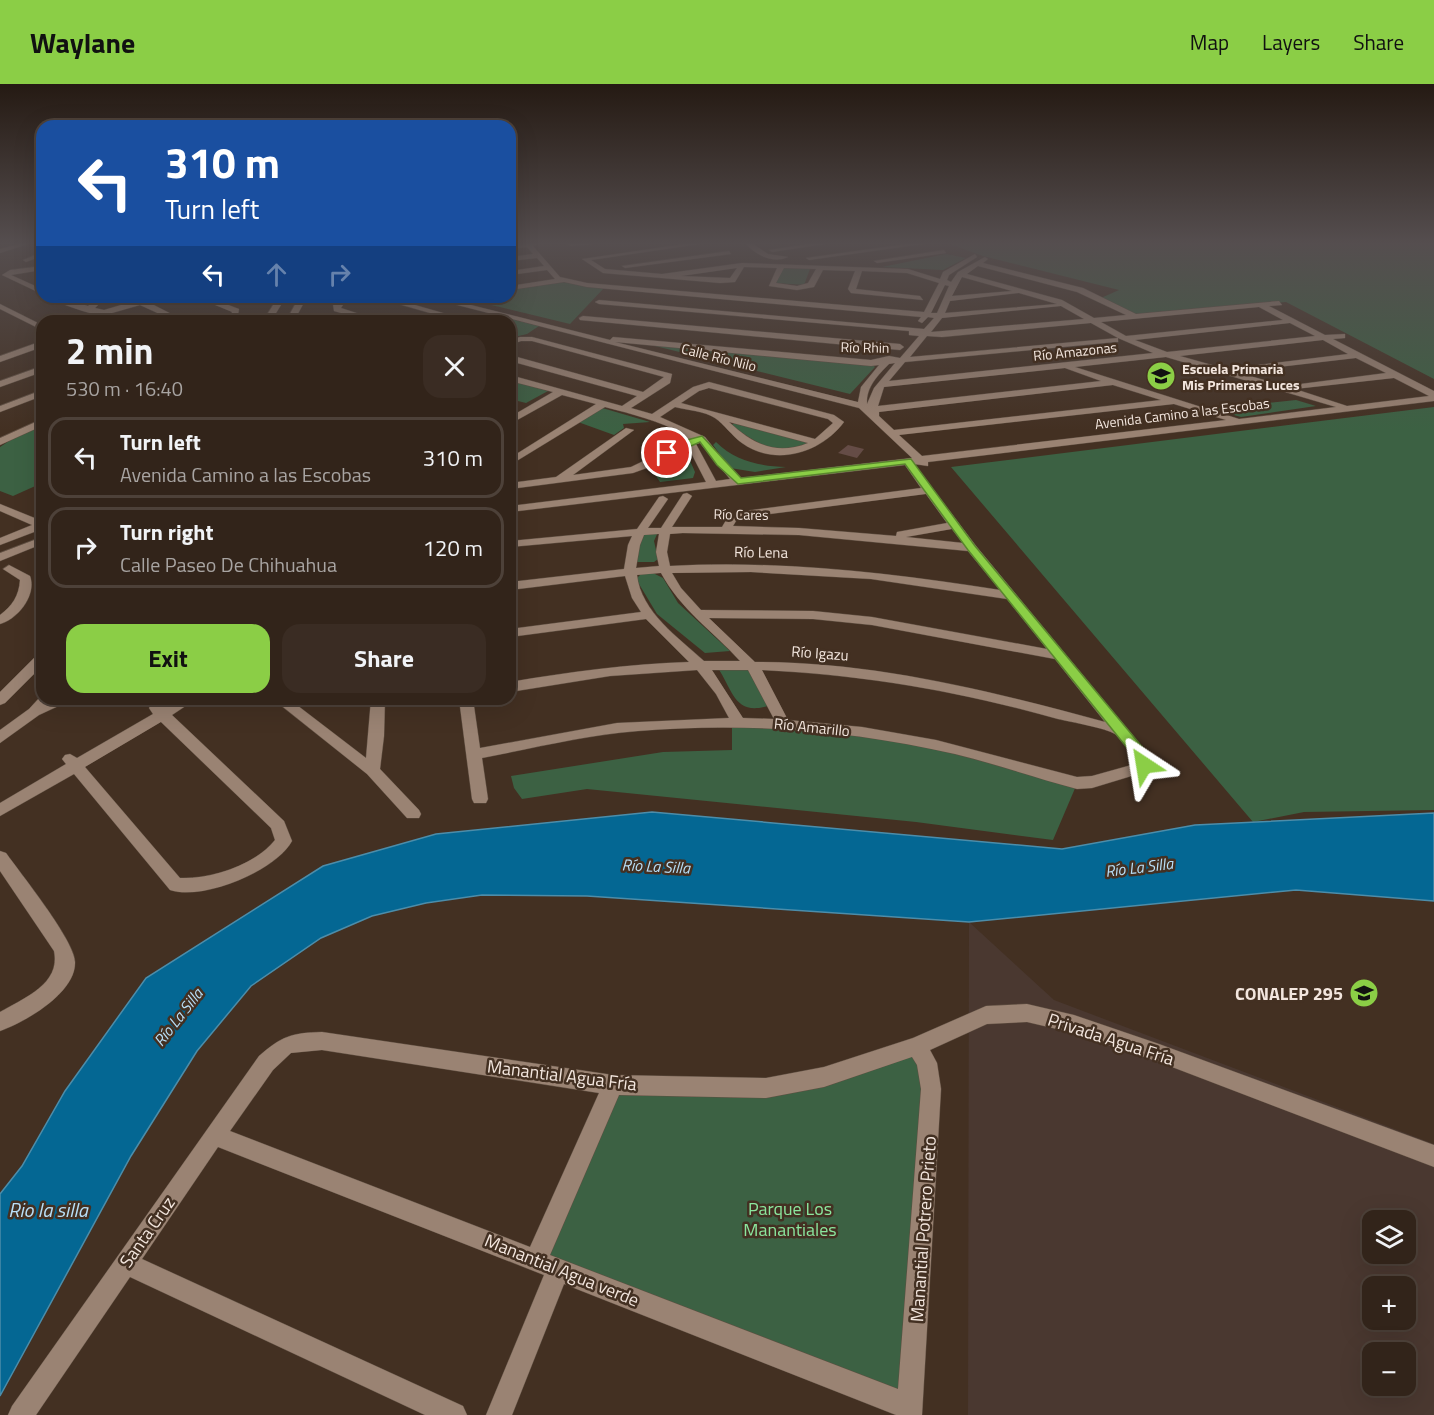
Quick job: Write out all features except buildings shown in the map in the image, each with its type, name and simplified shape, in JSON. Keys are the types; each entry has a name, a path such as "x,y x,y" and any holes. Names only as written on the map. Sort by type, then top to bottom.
{"street":[{"path":"0,306 36,325"},
{"path":"78,306 98,315"},
{"path":"94,312 97,306"},
{"path":"94,312 122,306"},
{"path":"156,306 172,315"},
{"path":"223,306 236,311 235,315"},
{"path":"337,306 337,309 356,315"},
{"path":"412,306 445,315"},
{"name":"Calle Río Nilo","path":"476,306 511,315"},
{"path":"570,330 594,306"},
{"path":"645,306 927,333 1248,306"},
{"path":"738,351 765,306"},
{"path":"850,306 940,316 1056,306"},
{"path":"931,306 928,315 865,389 870,408 920,463 928,490 954,525 1122,731"},
{"path":"870,408 874,394 927,333 945,306"},
{"path":"1057,306 1125,339 1168,355 1352,408"},
{"path":"1065,306 1115,340 1157,356 1335,410"},
{"path":"1116,306 1136,316"},
{"path":"1263,306 1434,396"},
{"path":"107,311 115,315"},
{"name":"Calle Río Nilo","path":"516,316 870,408"},
{"path":"583,318 900,347"},
{"path":"1125,339 1291,321"},
{"name":"Calle Río Nilo","path":"570,330 613,339 870,408"},
{"name":"Río Amazonas","path":"881,385 1342,336"},
{"path":"516,341 532,339 669,376 667,381 623,409"},
{"name":"Río Rhin","path":"613,339 865,362 886,362 1115,340"},
{"path":"3,355 36,346"},
{"path":"1222,371 1358,355"},
{"path":"516,360 644,395"},
{"path":"1064,366 1241,421"},
{"path":"0,384 36,371"},
{"path":"30,373 36,376"},
{"path":"1280,388 1396,375"},
{"path":"516,380 653,417 689,437 702,439 720,464 738,481"},
{"path":"870,408 1114,382"},
{"path":"653,417 696,388 709,385 838,420 836,425 816,442 795,451 765,450 748,443 720,418"},
{"path":"516,418 560,392"},
{"path":"0,410 36,395"},
{"name":"Avenida Camino a las Escobas","path":"516,509 663,499 1434,396"},
{"path":"893,433 1174,401"},
{"path":"516,458 603,404"},
{"path":"675,404 720,418 816,442"},
{"path":"0,441 36,425"},
{"path":"557,481 629,430"},
{"path":"516,485 641,468 689,437"},
{"path":"689,437 712,484"},
{"name":"Avenida Camino a las Escobas","path":"516,517 559,507 712,484 920,463"},
{"path":"726,529 732,519 745,514 928,490"},
{"path":"687,496 666,530 662,552 666,568 677,592 752,665 782,722"},
{"path":"663,499 633,547 630,571 636,596 648,615 702,666 723,694 738,722"},
{"path":"0,507 36,523"},
{"path":"886,536 954,525"},
{"path":"0,542 36,527"},
{"name":"Río Cares","path":"516,543 641,531 726,529 886,536 972,548"},
{"path":"0,630 4,618 26,591 26,579 2,565 36,544"},
{"name":"Río Lena","path":"516,585 666,568 787,569 843,573 1011,596"},
{"path":"698,614 813,615 872,621 1061,656"},
{"path":"516,632 648,615"},
{"path":"0,700 36,664"},
{"name":"Río Igazu","path":"516,686 583,674 702,666 752,665 826,670 914,680 965,690 1122,731"},
{"path":"34,712 39,705"},
{"path":"0,738 34,712 49,705"},
{"path":"160,711 166,705"},
{"path":"0,800 174,705"},
{"path":"288,705 372,770 413,814"},
{"path":"372,770 377,736 378,705"},
{"path":"467,705 480,800"},
{"path":"72,762 176,885 187,887 215,881 276,851 284,841 278,825 160,711"},
{"name":"Río Amarillo","path":"473,755 604,730 678,724 782,722 870,733 939,745 1077,783 1092,782 1137,770 1144,765 1138,752 1122,731"},
{"path":"0,810 72,762"},
{"path":"0,858 63,950 68,961 65,975 52,990 0,1023"},
{"name":"Privada Agua Fría","path":"917,1046 986,1015 1027,1013 1096,1031 1434,1156"},
{"name":"Manantial Agua Fría","path":"276,1052 295,1042 322,1041 613,1084 766,1088 824,1077 917,1046"},
{"name":"Manantial Potrero Prieto","path":"909,1411 931,1089 927,1063 917,1046"},
{"name":"Santa Cruz","path":"21,1415 214,1135 276,1052"},
{"path":"499,1415 547,1264 613,1084"},
{"name":"Manantial Agua verde","path":"214,1135 547,1264 909,1411"},
{"path":"125,1263 454,1415"}],"shaded area":[{"path":"969,922 1054,1000 1434,1144 1434,1415 968,1415"}],"green space":[{"path":"496,306 587,306 570,324"},
{"path":"1116,306 1245,306 1136,317"},
{"path":"1294,306 1434,306 1434,379"},
{"path":"516,320 539,326 527,334 516,337"},
{"path":"647,344 873,365 875,367 850,394"},
{"path":"516,382 548,391 526,403 516,400"},
{"path":"1296,400 1316,406 1241,417 1213,409"},
{"path":"599,407 650,422 623,424 624,428 614,435 578,422"},
{"path":"1434,407 1434,810 1304,812 1253,822 951,467"},
{"path":"736,423 807,444 787,450 777,449 748,437 731,425"},
{"path":"36,428 36,486 13,496 0,491 0,447 15,437"},
{"path":"716,442 739,458 786,467 755,472 730,468 713,445"},
{"path":"684,447 695,472 693,478 660,482 652,470"},
{"path":"658,532 654,541 658,559 654,562 637,562 634,557 644,533"},
{"path":"642,573 653,573 663,578 678,603 730,651 705,653 657,614 636,579"},
{"path":"749,667 768,706 748,708 742,704 732,693 718,668"},
{"path":"732,727 801,728 870,735 948,751 1076,786 1053,840 916,822 587,789 522,799 514,788 511,776 663,752 732,750"},
{"name":"Parque Los Manantiales","path":"917,1046 927,1063 910,1407 536,1260 613,1085 738,1088"}],"water":[{"name":"Rio la silla","path":"652,812 1062,849 1195,825 1434,813 1434,901 1296,890 969,922 587,896 482,895 426,903 372,916 321,938 251,986 197,1051 131,1156 0,1396 0,1194 22,1166 65,1091 146,978 323,866 436,834"}],"place":[{"name":"Escuela Primaria Mis Primeras Luces","path":"1161,376"},
{"name":"CONALEP 295","path":"1364,993"}],"route":[{"path":"667,453 686,443 702,439 720,464 738,481 907,461 972,548 1138,752 1144,765"}],"water label":[{"name":"Río La Silla","path":"656,866"},
{"name":"Río La Silla","path":"1139,867"},
{"name":"Río La Silla","path":"178,1017"}]}
